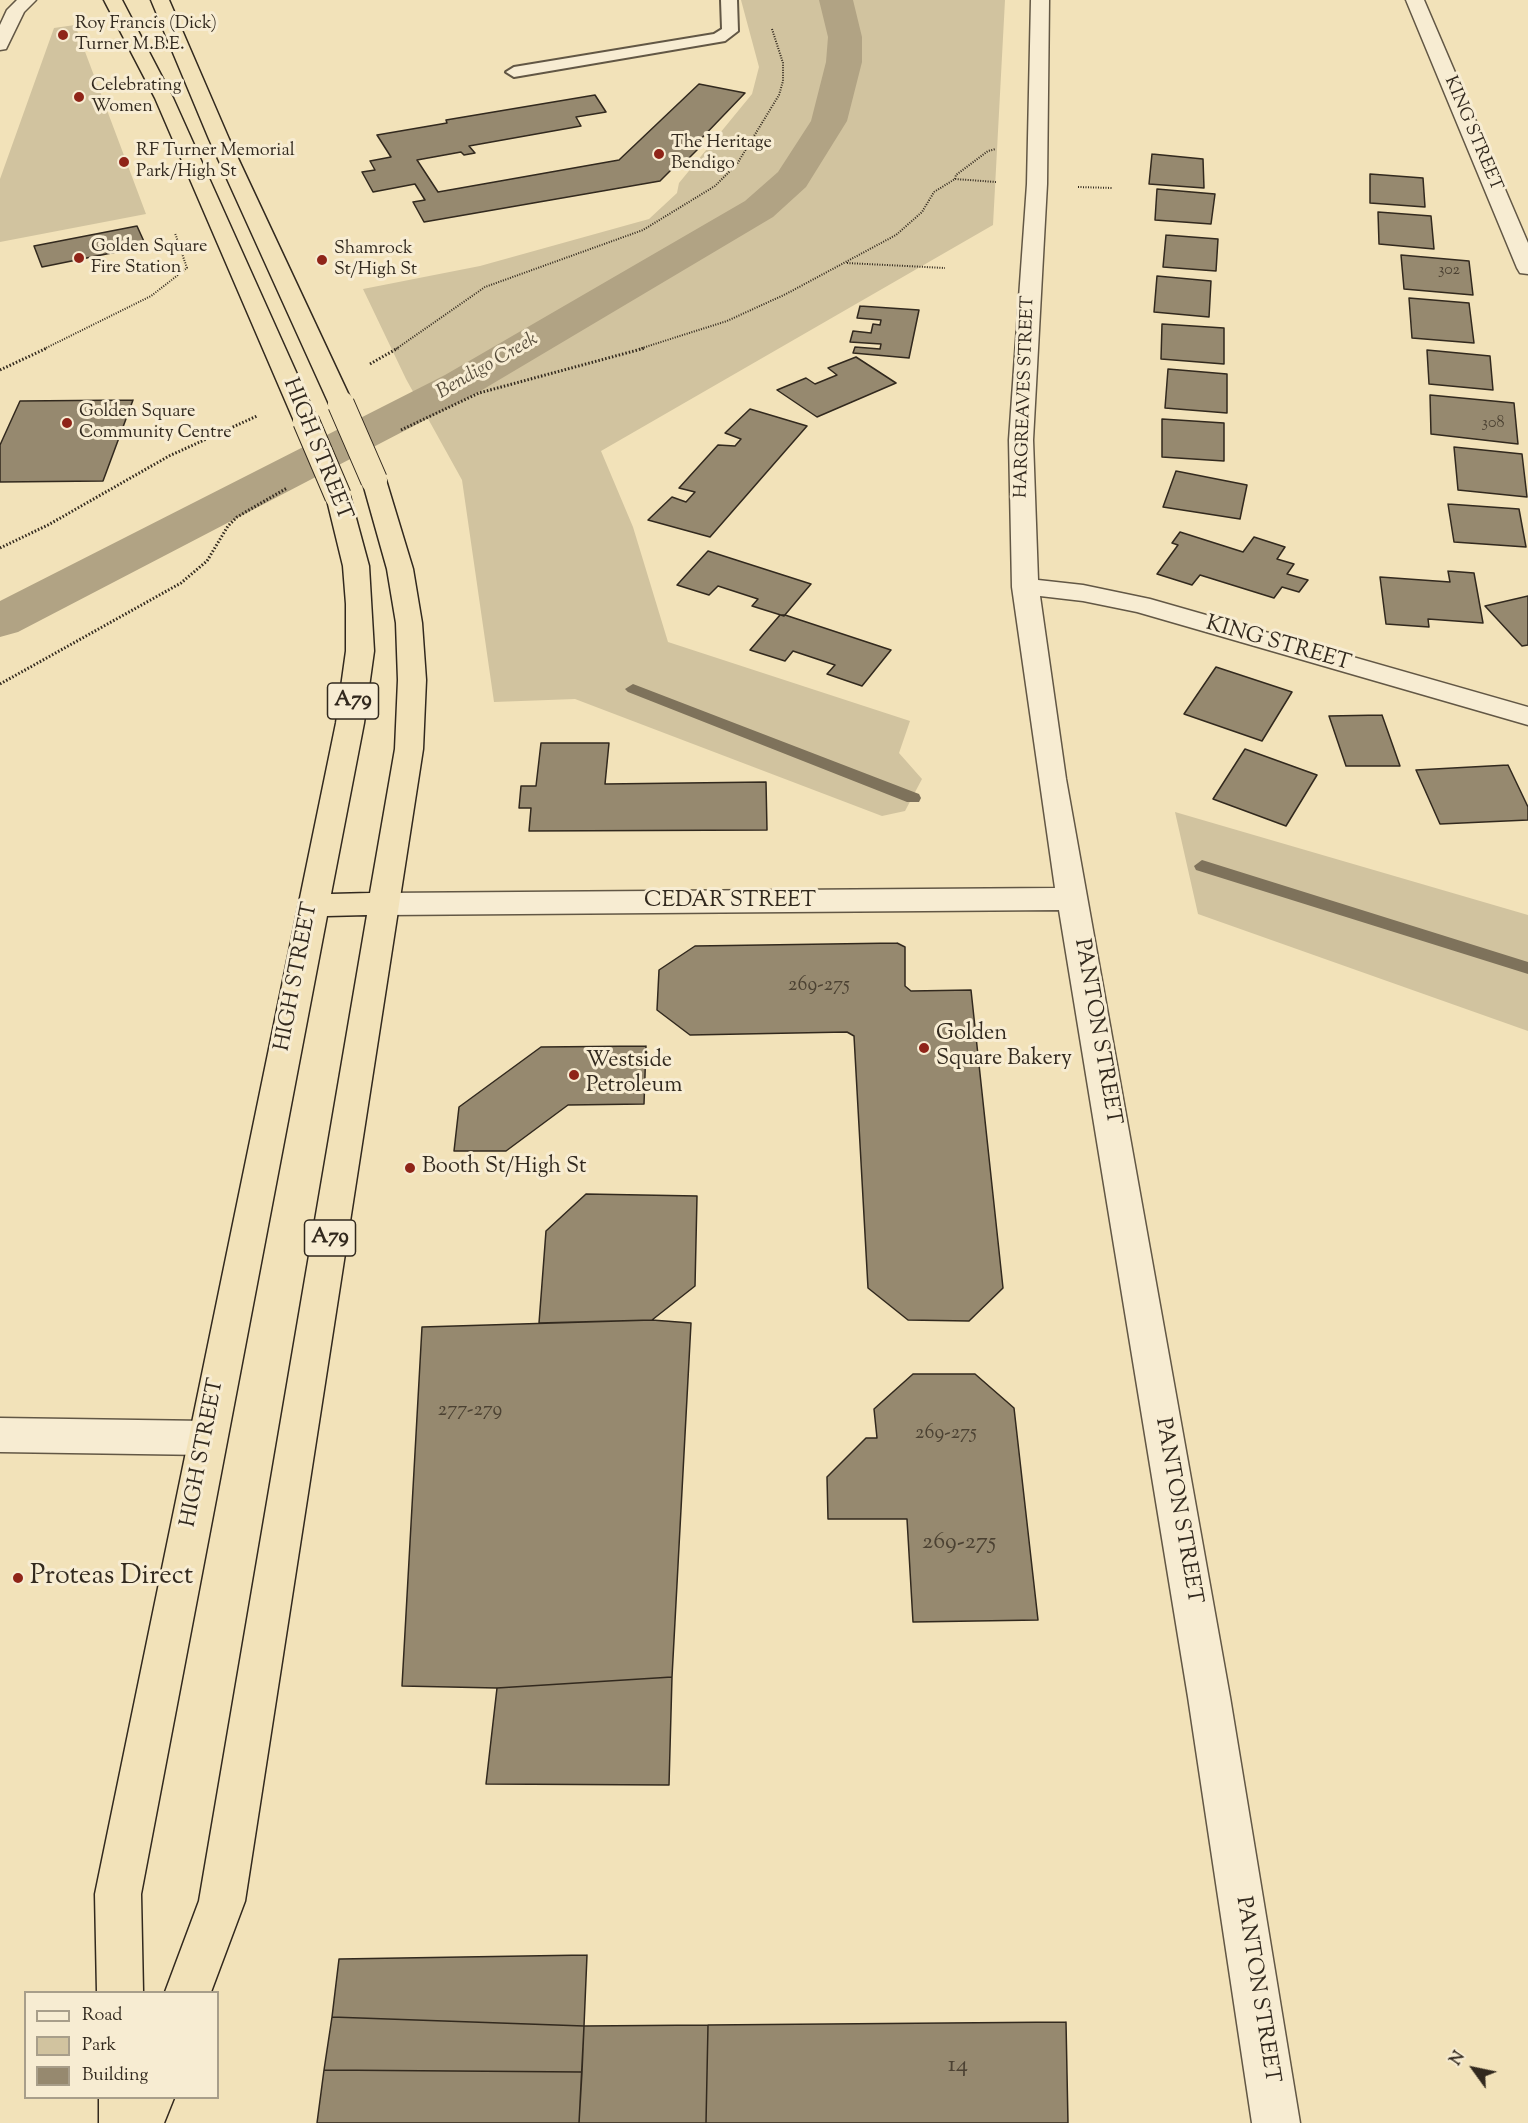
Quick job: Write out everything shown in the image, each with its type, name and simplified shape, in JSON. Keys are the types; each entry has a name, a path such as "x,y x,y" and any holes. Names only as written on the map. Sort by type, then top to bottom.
{"highway":[{"name":"HIGH STREET","path":"113,0 164,98 338,496 356,566 360,651 350,723 118,1894 120,1991"},
{"name":"HIGH STREET","path":"160,0 214,128 374,480 400,569 409,623 412,680 409,749 386,904 222,1902 188,1991"},
{"path":"313,905 386,904"},
{"path":"123,2099 123,2123"},
{"path":"140,2123 149,2099"}],"street":[{"name":"HARGREAVES STREET","path":"1040,0 1037,184 1021,440 1025,587 1041,686 1052,779 1074,899"},
{"name":"KING STREET","path":"1415,0 1528,268"},
{"path":"0,45 19,3"},
{"name":"KING STREET","path":"1025,587 1083,593 1141,605 1528,716"},
{"name":"CEDAR STREET","path":"386,904 1074,899"},
{"name":"PANTON STREET","path":"1074,899 1239,1880 1276,2123"},
{"path":"0,1435 207,1438"}],"lane":[{"path":"514,72 719,38 730,31 729,0"}],"path":[{"path":"331,382 387,355 485,287 643,230 715,186 737,164 779,95 783,81 783,63 768,20"},
{"path":"432,415 504,385 647,347 728,321 845,262 911,224 922,212 934,192 955,180 1113,189"},
{"path":"0,370 151,296 187,268 171,223"},
{"path":"845,262 945,268"},
{"path":"0,548 48,525 169,456 296,398"},
{"path":"0,684 181,583 207,561 228,526 237,517 288,488"}],"green space":[{"path":"741,0 1005,0 993,225 601,451 633,527 668,642 910,721 899,753 922,779 905,811 882,816 575,699 494,702 462,480 406,379 363,289 480,266 649,219 677,193 679,183 752,94 759,67"},
{"path":"75,25 146,214 0,242 0,179 54,28"},
{"path":"1175,812 1528,915 1528,1031 1198,914"}],"building":[{"name":"The Heritage Bendigo","path":"699,84 745,93 697,143 702,145 681,166 676,165 660,181 424,222 413,202 425,200 415,184 373,192 362,172 375,170 370,161 391,157 377,135 447,123 446,120 595,95 606,112 576,117 581,126 469,146 475,153 464,155 461,152 417,160 438,192 619,160"},
{"path":"1152,154 1203,159 1204,188 1149,184"},
{"path":"1370,174 1423,178 1425,207 1370,203"},
{"path":"1157,189 1215,194 1211,224 1155,220"},
{"path":"1378,212 1431,216 1434,249 1379,244"},
{"path":"137,226 146,246 42,267 34,246"},
{"path":"1166,235 1218,239 1216,271 1163,267"},
{"path":"1401,255 1469,261 1473,295 1404,289"},
{"path":"1157,276 1211,281 1209,317 1154,312"},
{"path":"1409,298 1469,303 1474,343 1412,338"},
{"path":"860,306 919,310 909,358 853,353 855,347 880,349 881,344 850,342 853,331 871,333 873,324 880,325 881,320 857,318"},
{"path":"1162,324 1224,328 1224,364 1161,359"},
{"path":"1427,350 1490,356 1493,390 1429,384"},
{"path":"856,357 896,383 817,417 777,390 806,378 815,384 837,375 828,368"},
{"path":"1168,369 1227,374 1227,413 1165,408"},
{"path":"1430,395 1514,403 1518,444 1431,434"},
{"name":"Golden Square Community Centre","path":"133,400 103,481 0,482 0,445 20,401"},
{"path":"750,409 807,426 710,537 648,520 672,497 686,502 695,492 679,488 718,445 735,446 741,439 725,433"},
{"path":"1162,419 1224,423 1224,461 1162,457"},
{"path":"1454,447 1522,454 1527,497 1458,490"},
{"path":"1176,471 1247,485 1240,519 1163,507"},
{"path":"1448,504 1519,509 1526,547 1454,542"},
{"path":"1180,532 1243,552 1254,537 1285,547 1277,559 1294,564 1287,574 1308,580 1299,592 1282,587 1274,598 1200,575 1192,585 1157,574 1178,545 1172,543"},
{"path":"708,551 811,584 784,616 752,606 758,599 718,586 709,595 677,585"},
{"path":"1448,571 1474,573 1483,623 1428,619 1429,627 1386,624 1380,577 1450,582"},
{"path":"1528,596 1528,645 1522,646 1485,606"},
{"path":"780,615 891,650 862,686 827,674 835,665 793,651 785,661 750,650"},
{"path":"1216,667 1292,692 1262,741 1184,714"},
{"path":"1382,715 1400,766 1346,766 1329,716"},
{"path":"541,743 609,743 605,784 766,782 767,830 529,831 531,808 519,808 521,786 536,786"},
{"path":"1245,749 1317,775 1286,826 1213,799"},
{"path":"1508,765 1528,807 1528,820 1440,824 1416,770"},
{"path":"897,943 905,947 905,986 911,991 971,990 1003,1288 969,1321 908,1320 868,1288 854,1036 847,1032 690,1035 657,1010 659,970 695,946"},
{"name":"Westside Petroleum","path":"646,1046 644,1104 568,1105 506,1151 454,1151 459,1107 541,1047"},
{"path":"586,1194 697,1196 695,1286 652,1320 539,1323 546,1231"},
{"path":"652,1320 691,1323 672,1677 497,1688 402,1686 422,1327"},
{"path":"913,1374 975,1374 1014,1408 1038,1620 913,1622 907,1519 828,1519 827,1477 866,1438 877,1438 874,1409"},
{"path":"672,1677 669,1785 486,1784 497,1688"},
{"path":"587,1955 584,2026 332,2017 339,1959"},
{"path":"332,2017 584,2026 582,2072 324,2070"},
{"path":"1066,2022 1068,2123 706,2123 708,2025"},
{"path":"708,2025 706,2123 579,2123 584,2026"},
{"path":"324,2070 582,2072 579,2123 317,2123"}],"waterway":[{"name":"Bendigo Creek","path":"0,621 461,384 759,209 792,179 829,121 844,62 845,37 836,0"},
{"path":"633,689 913,798"},
{"path":"1202,866 1528,968"}],"place":[{"name":"Roy Francis (Dick) Turner M.B.E.","path":"63,35"},
{"name":"Celebrating Women","path":"79,97"},
{"name":"The Heritage Bendigo","path":"659,154"},
{"name":"RF Turner Memorial Park/High St","path":"124,162"},
{"name":"Golden Square Fire Station","path":"79,258"},
{"name":"Shamrock St/High St","path":"322,260"},
{"name":"Golden Square Community Centre","path":"67,423"},
{"name":"Golden Square Bakery","path":"924,1048"},
{"name":"Westside Petroleum","path":"574,1075"},
{"name":"Booth St/High St","path":"410,1168"},
{"name":"Proteas Direct","path":"18,1578"}]}
